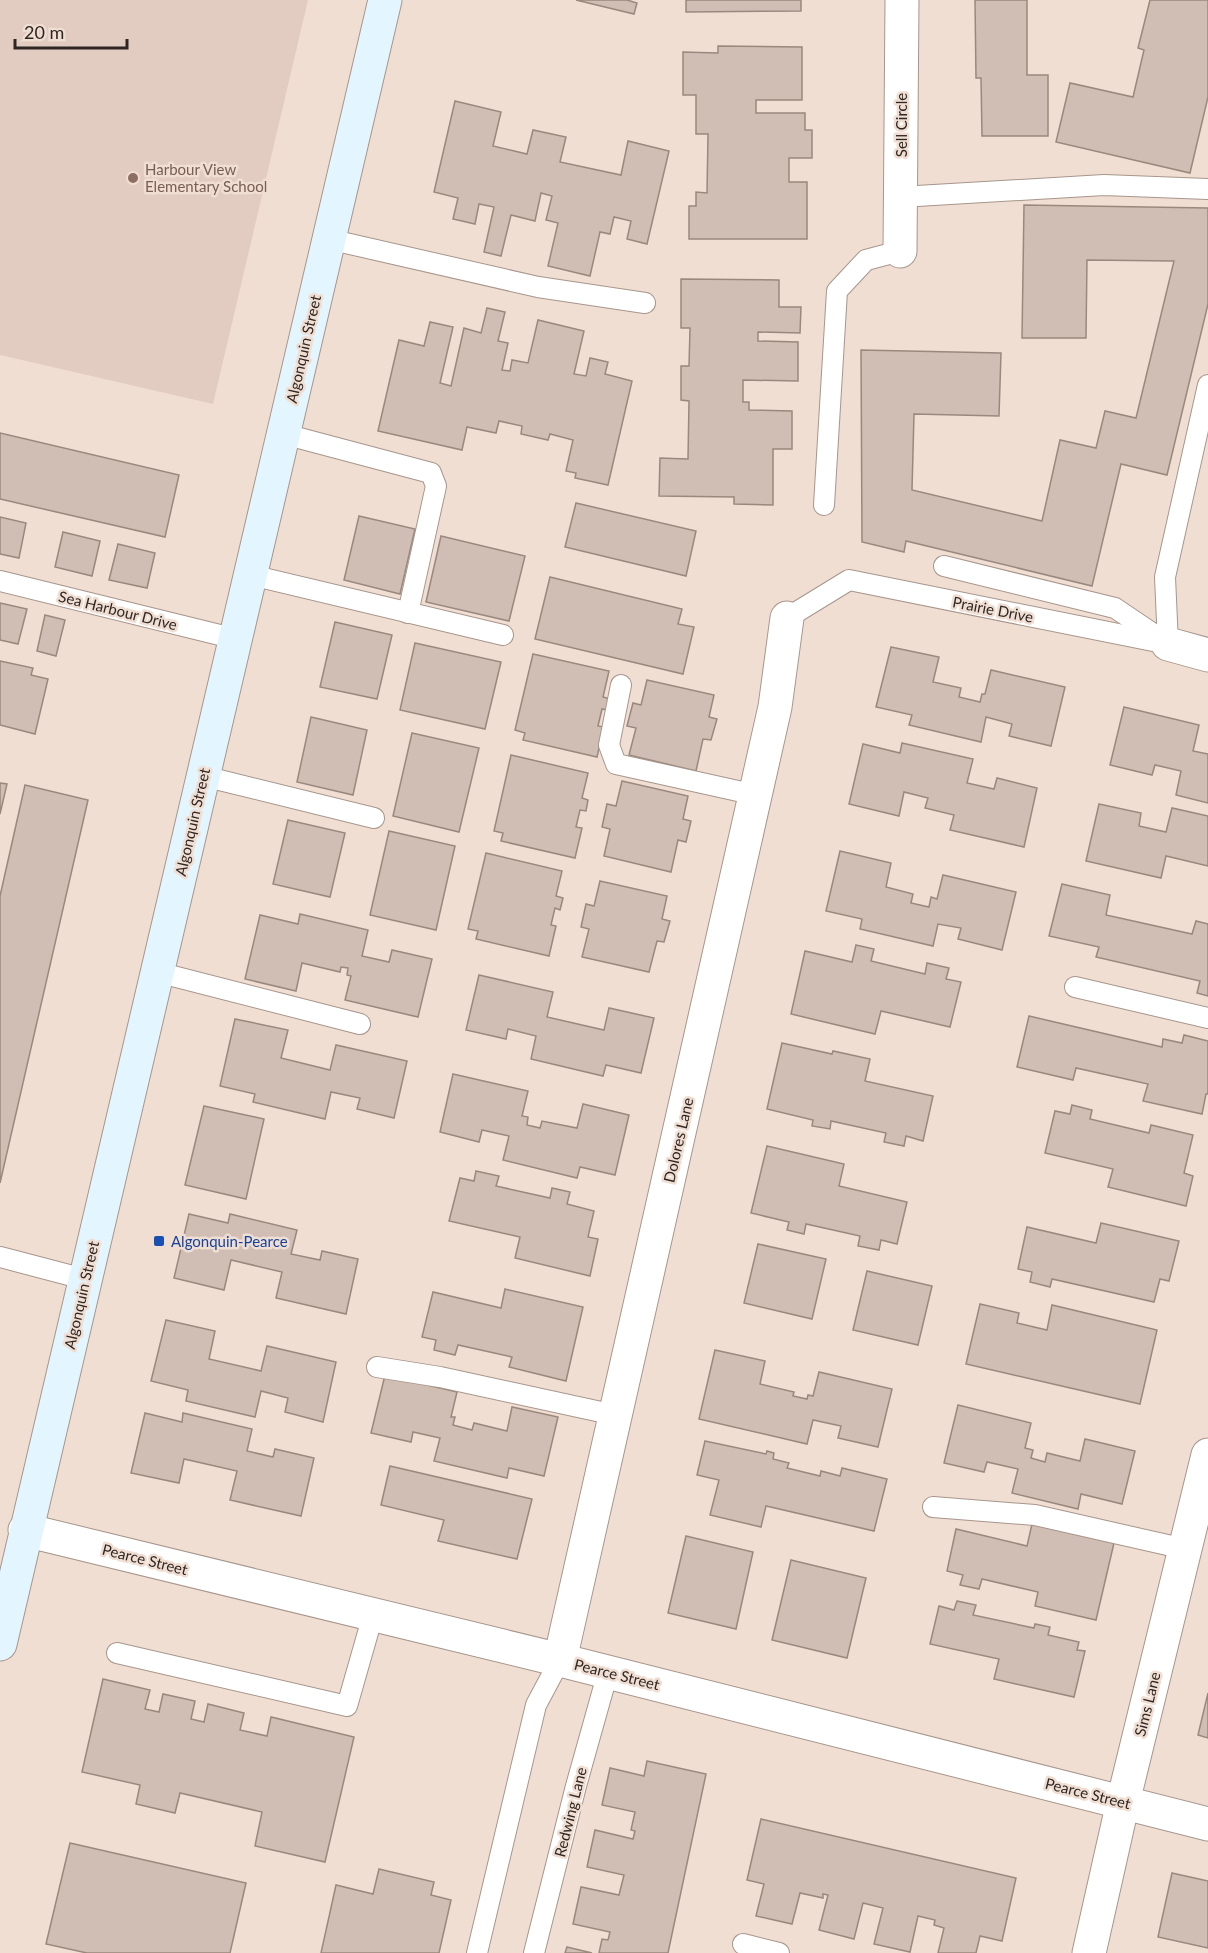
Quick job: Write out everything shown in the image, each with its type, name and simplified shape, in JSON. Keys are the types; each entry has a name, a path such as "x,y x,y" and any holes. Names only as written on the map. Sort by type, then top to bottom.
{"main road":[{"name":"Algonquin Street","path":"0,1644 384,0"}],"street":[{"name":"Sell Circle","path":"900,251 902,0"},
{"name":"Dolores Lane","path":"560,1660 776,707 788,618"},
{"name":"Prairie Drive","path":"1168,644 1208,655"},
{"name":"Sims Lane","path":"1089,1953 1123,1802 1208,1455"},
{"name":"Pearce Street","path":"25,1530 560,1660 1208,1824"}],"lane":[{"path":"900,197 1104,185 1208,189"},
{"path":"328,239 538,287 645,303"},
{"path":"824,505 837,291 866,260 900,251"},
{"path":"1168,644 1165,577 1208,385"},
{"path":"284,434 431,474 436,486 408,613"},
{"path":"944,566 1115,608 1168,644"},
{"path":"251,575 503,635"},
{"name":"Prairie Drive","path":"788,618 849,580 1168,644"},
{"name":"Sea Harbour Drive","path":"0,581 236,639"},
{"path":"621,685 609,745 616,764 756,795"},
{"path":"203,776 374,818"},
{"path":"157,972 360,1024"},
{"path":"1075,987 1208,1018"},
{"path":"0,1257 84,1279"},
{"path":"376,1367 440,1377 615,1415"},
{"path":"933,1507 1035,1515 1185,1549"},
{"path":"117,1653 347,1706 373,1615"},
{"path":"477,1953 536,1705 560,1660"},
{"name":"Redwing Lane","path":"534,1953 576,1786 608,1672"},
{"path":"743,1944 779,1953"}],"shaded area":[{"name":"Harbour View Elementary School","path":"0,0 308,0 213,404 0,355"}],"building":[{"path":"576,0 627,0 637,3 634,14"},
{"path":"686,0 801,0 801,11 686,12"},
{"path":"975,0 1027,0 1027,75 1048,75 1048,136 982,136 981,78 976,78"},
{"path":"1150,0 1208,0 1208,97 1190,173 1056,142 1070,83 1133,97 1144,50 1138,48"},
{"path":"718,46 802,47 802,100 756,100 756,113 805,113 805,130 812,130 812,158 789,158 789,182 807,182 807,239 689,239 689,206 696,206 696,192 707,193 708,134 696,134 696,95 683,95 683,52 718,53"},
{"path":"455,101 501,112 493,146 527,154 533,130 566,137 560,162 621,175 628,141 669,151 647,244 627,239 631,221 614,217 610,234 600,232 590,276 548,266 558,223 546,220 552,196 541,193 535,221 511,215 501,256 484,252 494,207 479,204 475,224 453,219 458,198 434,192"},
{"path":"1024,205 1208,208 1208,304 1167,475 1121,464 1092,586 906,541 904,552 862,542 861,350 1001,353 999,416 914,414 912,490 1042,521 1060,440 1096,448 1105,411 1136,418 1174,261 1087,260 1086,338 1022,338"},
{"path":"681,279 779,280 779,307 801,307 800,333 758,332 758,341 798,342 798,381 743,380 743,402 749,402 749,410 792,411 792,449 773,449 773,505 734,504 734,497 659,496 660,458 688,459 689,401 681,400 681,366 689,366 690,328 681,328"},
{"path":"487,308 505,312 498,341 508,343 502,370 510,371 512,360 528,363 538,320 584,331 574,374 586,376 590,358 608,362 605,374 632,381 608,485 575,478 576,473 566,471 573,440 550,434 548,440 521,434 522,426 499,421 496,433 467,427 462,450 378,431 399,340 424,346 430,322 453,327 440,383 451,386 464,328 481,333"},
{"path":"0,433 179,475 165,537 0,499"},
{"path":"576,503 696,531 686,576 565,547"},
{"path":"359,516 415,529 400,594 344,580"},
{"path":"0,517 26,523 19,558 0,554"},
{"path":"63,532 100,541 92,576 55,567"},
{"path":"441,536 525,556 509,621 426,602"},
{"path":"118,544 155,553 147,588 109,580"},
{"path":"550,577 682,609 678,624 694,627 683,674 535,639"},
{"path":"0,603 27,609 18,644 0,640"},
{"path":"45,615 65,620 56,656 37,651"},
{"path":"335,622 392,635 377,699 320,687"},
{"path":"415,643 501,662 485,729 400,710"},
{"path":"891,647 939,657 933,682 961,688 959,697 980,702 982,694 985,694 991,670 1065,687 1051,746 1009,736 1012,724 986,717 981,742 909,725 912,715 876,707"},
{"path":"533,654 609,671 603,697 610,699 607,710 602,709 598,726 604,727 597,757 523,740 525,733 515,730"},
{"path":"0,661 33,668 31,675 48,679 35,734 0,725"},
{"path":"647,680 714,695 709,717 717,719 711,740 703,739 696,771 629,755 636,728 627,726 633,703 641,705"},
{"path":"1124,707 1199,725 1193,751 1208,754 1208,803 1176,795 1181,771 1155,765 1152,775 1110,765"},
{"path":"311,717 367,730 353,795 297,782"},
{"path":"412,733 479,748 459,832 393,816"},
{"path":"902,743 973,759 967,783 994,789 997,778 1037,788 1024,847 950,830 954,815 925,808 928,798 904,792 899,816 849,804 863,744 900,753"},
{"path":"511,755 588,773 582,798 588,800 586,811 580,810 576,827 582,828 575,858 501,841 503,833 494,831"},
{"path":"622,781 688,796 683,819 691,821 686,842 678,840 671,872 604,856 610,829 602,827 607,804 616,806"},
{"path":"0,783 7,784 0,814"},
{"path":"25,785 88,800 0,1183 0,896"},
{"path":"1099,804 1141,813 1139,826 1166,832 1172,808 1208,816 1208,866 1166,856 1161,878 1086,861"},
{"path":"288,820 345,833 330,897 273,884"},
{"path":"389,831 455,846 436,930 370,915"},
{"path":"840,851 891,863 886,887 913,894 911,903 929,907 931,897 937,899 943,875 1016,892 1002,950 958,939 961,928 938,924 933,946 860,929 862,919 826,911"},
{"path":"486,853 562,871 556,896 563,898 560,910 555,908 551,925 556,926 549,956 476,939 478,931 468,929"},
{"path":"600,881 667,896 662,919 670,921 664,942 657,941 649,972 582,957 589,929 581,927 586,904 594,906"},
{"path":"1062,884 1110,895 1106,915 1192,934 1196,921 1208,924 1208,996 1197,993 1200,981 1096,957 1099,947 1049,936"},
{"path":"300,914 368,930 362,956 389,962 392,950 432,959 418,1017 345,1000 351,976 347,975 348,968 341,967 340,972 302,963 296,991 245,979 260,915 298,924"},
{"path":"856,945 874,949 871,961 925,974 927,963 949,968 946,979 961,982 950,1027 881,1011 875,1034 791,1014 805,951 852,962"},
{"path":"479,975 553,992 547,1017 604,1030 609,1008 654,1018 641,1073 606,1065 603,1076 531,1059 536,1036 508,1029 506,1039 466,1030"},
{"path":"1029,1016 1162,1047 1163,1039 1182,1043 1184,1035 1208,1041 1208,1094 1206,1094 1202,1114 1143,1101 1148,1084 1076,1068 1073,1080 1017,1067"},
{"path":"235,1019 288,1030 281,1058 330,1070 336,1045 407,1061 394,1118 357,1109 360,1098 331,1092 325,1119 253,1102 255,1094 220,1086"},
{"path":"782,1043 832,1054 833,1051 870,1059 865,1081 933,1096 923,1141 906,1136 904,1146 884,1142 886,1133 831,1121 830,1129 812,1126 813,1120 767,1109"},
{"path":"453,1074 528,1091 522,1116 528,1117 527,1125 540,1128 542,1121 577,1128 583,1104 629,1115 615,1175 580,1167 577,1178 503,1160 509,1136 482,1130 479,1142 440,1132"},
{"path":"1072,1105 1092,1110 1090,1119 1149,1133 1151,1125 1193,1135 1184,1173 1193,1176 1186,1206 1108,1187 1113,1169 1045,1153 1055,1111 1070,1114"},
{"path":"204,1106 264,1119 246,1199 185,1185"},
{"path":"767,1146 844,1164 839,1186 907,1202 897,1244 881,1240 879,1250 858,1246 860,1236 806,1224 804,1234 787,1230 789,1222 751,1213"},
{"path":"476,1171 499,1176 496,1186 550,1198 552,1188 570,1192 567,1204 594,1211 588,1237 598,1239 590,1276 515,1258 520,1237 449,1221 460,1178 474,1181"},
{"path":"189,1214 228,1223 230,1214 297,1230 291,1254 320,1260 322,1251 358,1259 346,1314 276,1298 282,1272 231,1260 224,1290 174,1278"},
{"path":"1101,1223 1179,1241 1169,1281 1160,1279 1154,1302 1052,1279 1050,1287 1030,1282 1032,1272 1018,1269 1027,1227 1096,1243"},
{"path":"758,1244 826,1259 812,1319 744,1303"},
{"path":"867,1271 932,1286 918,1345 853,1330"},
{"path":"505,1289 583,1307 566,1381 509,1367 512,1357 458,1345 455,1355 434,1350 436,1340 422,1337 433,1292 501,1308"},
{"path":"980,1304 1019,1313 1017,1323 1047,1330 1052,1305 1157,1330 1140,1404 966,1364"},
{"path":"166,1320 215,1331 209,1359 261,1371 267,1346 336,1362 323,1422 285,1412 288,1398 261,1391 255,1417 186,1401 188,1390 151,1381"},
{"path":"715,1350 765,1361 760,1384 794,1392 793,1396 807,1399 808,1395 813,1396 819,1372 892,1389 878,1447 838,1438 841,1426 813,1420 807,1444 699,1419"},
{"path":"385,1375 457,1392 451,1417 455,1417 453,1425 472,1430 474,1423 507,1431 512,1407 558,1417 544,1476 509,1468 507,1478 434,1461 440,1438 413,1432 411,1442 371,1433"},
{"path":"958,1405 1031,1423 1025,1448 1033,1450 1031,1458 1045,1462 1047,1453 1080,1461 1085,1439 1135,1451 1122,1504 1081,1494 1078,1509 1012,1493 1018,1469 987,1462 984,1472 944,1463"},
{"path":"145,1413 182,1422 183,1413 252,1429 247,1451 273,1457 275,1449 314,1458 301,1516 230,1500 237,1471 184,1459 179,1483 131,1473"},
{"path":"705,1441 766,1454 767,1451 774,1453 773,1459 789,1463 787,1468 820,1476 821,1471 840,1476 842,1468 887,1479 874,1531 766,1506 761,1527 710,1515 719,1480 697,1475"},
{"path":"390,1466 532,1499 517,1559 438,1541 444,1520 381,1505"},
{"path":"1032,1524 1114,1543 1096,1620 1035,1606 1038,1592 982,1579 979,1589 960,1585 963,1575 947,1571 956,1529 1027,1546"},
{"path":"686,1536 753,1552 736,1629 668,1613"},
{"path":"791,1560 866,1578 847,1658 772,1640"},
{"path":"957,1601 976,1605 973,1615 1034,1628 1035,1624 1050,1627 1048,1635 1079,1642 1077,1650 1085,1651 1074,1697 994,1679 999,1659 930,1644 939,1606 954,1610"},
{"path":"103,1679 150,1690 145,1709 159,1712 163,1694 195,1701 191,1719 204,1722 208,1704 244,1713 240,1730 267,1736 271,1717 354,1737 325,1862 255,1846 262,1812 180,1793 175,1813 136,1804 140,1785 82,1772"},
{"path":"1208,1693 1208,1738 1198,1735"},
{"path":"647,1761 706,1774 668,1953 599,1953 602,1939 608,1940 610,1932 573,1924 581,1887 619,1895 624,1875 587,1867 595,1830 633,1839 635,1831 631,1830 635,1812 602,1805 610,1768 644,1776"},
{"path":"761,1819 1016,1878 1002,1941 980,1936 976,1953 938,1953 944,1928 934,1925 935,1920 918,1916 910,1952 874,1944 883,1908 863,1903 854,1939 819,1930 828,1895 823,1894 823,1898 800,1893 792,1924 756,1916 764,1884 747,1880"},
{"path":"70,1843 246,1883 230,1953 87,1953 46,1944"},
{"path":"379,1869 434,1882 431,1895 451,1900 439,1953 321,1953 336,1885 373,1894"},
{"path":"1172,1873 1208,1881 1208,1948 1158,1937"},
{"path":"567,1947 592,1953 565,1953"}],"place":[{"name":"Harbour View Elementary School","path":"133,178"},
{"name":"Algonquin-Pearce","path":"159,1241"}]}
